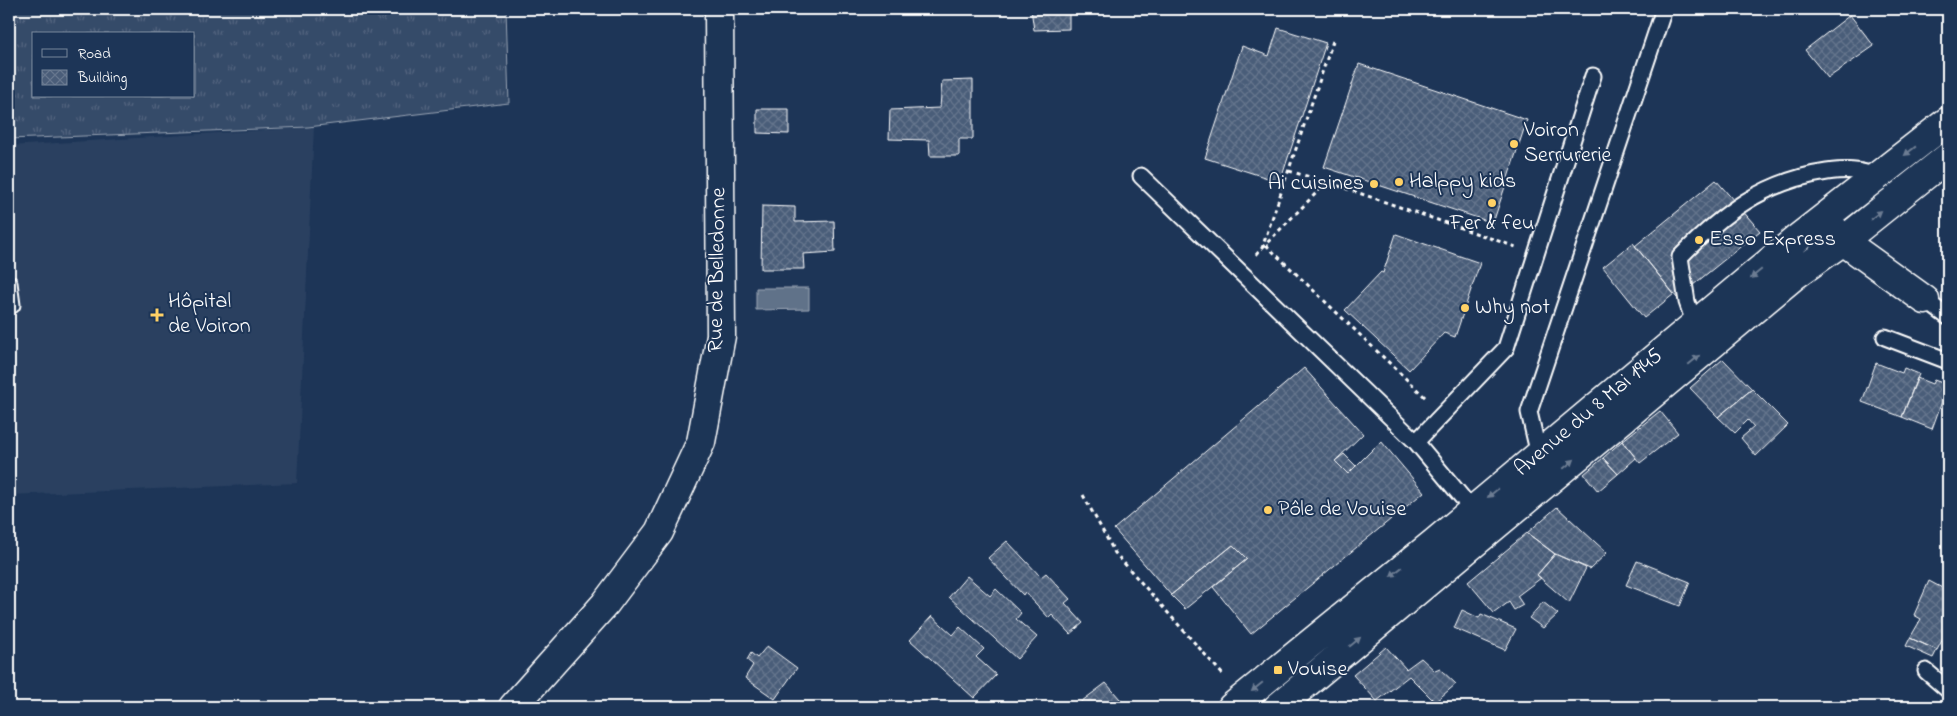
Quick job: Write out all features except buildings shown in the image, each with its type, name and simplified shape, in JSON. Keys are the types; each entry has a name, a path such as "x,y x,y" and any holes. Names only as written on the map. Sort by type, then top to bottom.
{"main road":[{"name":"Rue de Belledonne","path":"513,707 605,604 659,532 702,442 720,336 719,9"},
{"name":"Avenue du 8 Mai 1945","path":"1278,707 1481,520 1539,455 1825,218 1948,121"},
{"name":"Avenue du 8 Mai 1945","path":"1232,707 1481,520 1795,275 1843,241 1948,157"},
{"path":"1825,218 1843,241 1925,300"}],"lane":[{"path":"1539,455 1529,412 1664,9"},
{"path":"1416,442 1506,348 1592,76"},
{"path":"1695,326 1687,302 1680,257 1711,226 1763,190 1809,175 1842,170 1866,172 1876,178"},
{"path":"1141,176 1416,442 1481,520"},
{"path":"9,283 12,305"},
{"path":"1925,300 1948,317"},
{"path":"1885,337 1948,361"},
{"path":"1926,671 1948,690"}],"path":[{"path":"1262,248 1334,38"},
{"path":"1288,171 1327,182 1536,254"},
{"path":"1242,273 1262,248 1327,182"},
{"path":"1266,245 1442,414"},
{"path":"1083,495 1115,553 1224,676"}],"shaded area":[{"name":"Hôpital de Voiron","path":"314,127 297,483 9,495 9,146"},
{"path":"756,288 809,288 809,309 756,310"}],"green space":[{"path":"9,9 506,9 509,103 308,127 9,139"}],"place":[{"name":"Voiron Serrurerie","path":"1514,144"},
{"name":"Halppy kids","path":"1399,182"},
{"name":"Ai cuisines","path":"1374,184"},
{"name":"Fer & feu","path":"1492,203"},
{"name":"Esso Express","path":"1699,240"},
{"name":"Why not","path":"1465,308"},
{"name":"Hôpital de Voiron","path":"157,315"},
{"name":"Pôle de Vouise","path":"1268,510"},
{"name":"Vouise","path":"1278,670"}]}
